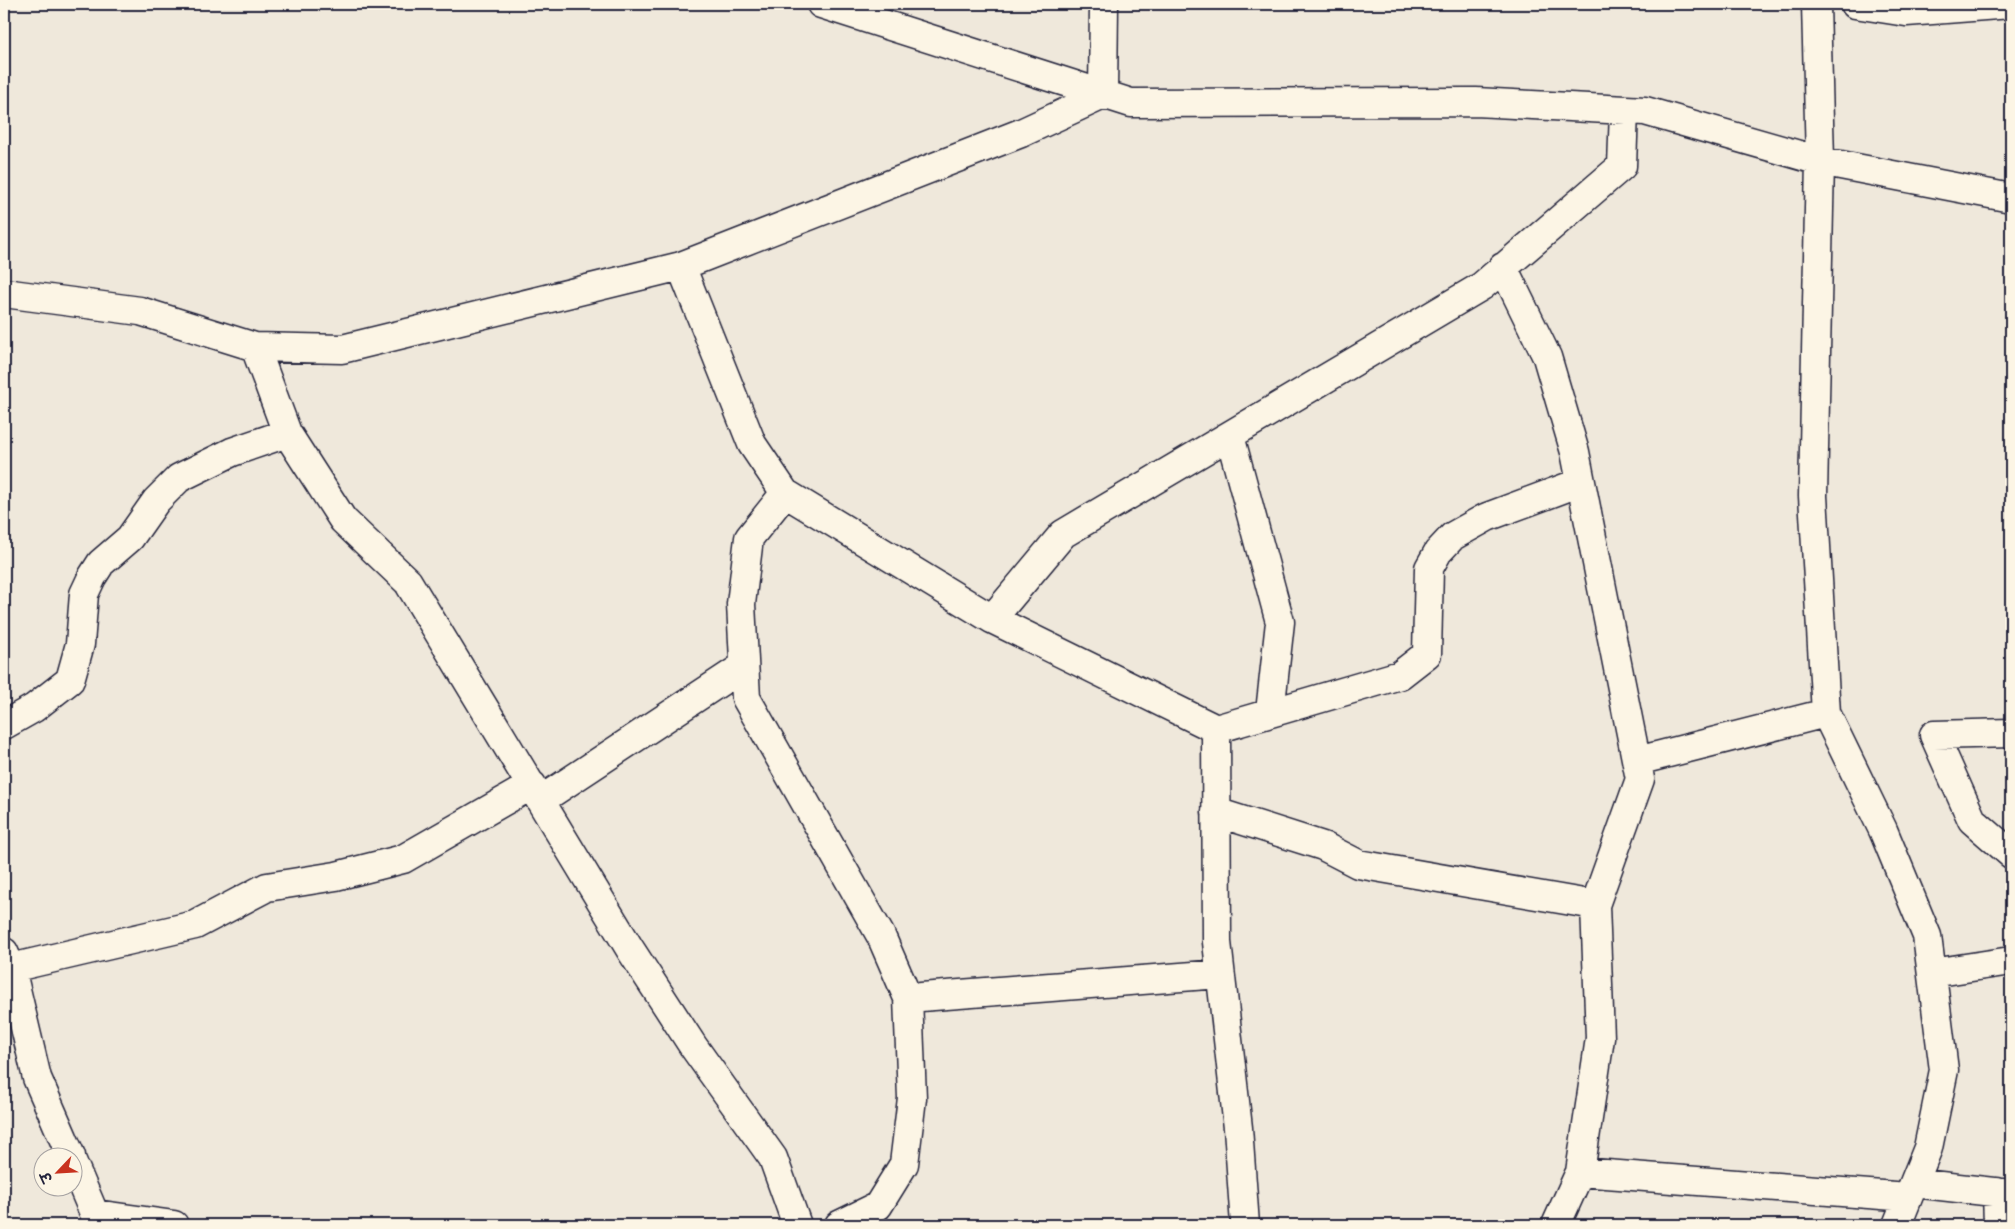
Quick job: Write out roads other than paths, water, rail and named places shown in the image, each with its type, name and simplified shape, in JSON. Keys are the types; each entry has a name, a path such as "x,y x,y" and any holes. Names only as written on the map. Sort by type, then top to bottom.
{"street":[{"path":"821,4 1131,104 1476,102 1644,111 1820,161 2011,198"},
{"path":"1103,94 1104,4"},
{"path":"1816,4 1820,161 1813,496 1826,713 1883,830 1927,936 1944,1070 1928,1148 1897,1225"},
{"path":"1855,4 1906,12 2011,4"},
{"path":"4,293 140,311 255,347 342,349 681,266 1021,133 1103,94"},
{"path":"992,619 1063,534 1482,286 1622,166 1624,110"},
{"path":"681,266 752,444 785,493 992,619 1216,729 1400,675 1414,666 1427,654 1428,568 1438,552 1453,536 1487,517 1581,482"},
{"path":"1503,267 1547,357 1575,452 1640,779 1594,905 1600,1038 1580,1172 1556,1225"},
{"path":"255,347 287,433 344,520 408,582 645,973 693,1046 774,1158 797,1225"},
{"path":"4,725 34,708 70,680 80,644 84,594 92,577 102,563 130,538 156,501 179,478 232,452 287,433"},
{"path":"1230,436 1280,622 1270,712"},
{"path":"785,493 749,538 741,604 746,698 881,936 908,998 912,1098 904,1164 878,1206 839,1225"},
{"path":"67,1146 37,1078 8,959 195,925 267,886 336,876 403,859 536,792 744,666"},
{"path":"1637,761 1826,713"},
{"path":"1216,729 1217,942 1238,1128 1245,1225"},
{"path":"2011,733 1934,735 1972,820 2011,854"},
{"path":"1216,812 1322,846 1358,864 1594,905"},
{"path":"1932,973 2011,962"},
{"path":"908,998 1220,974"},
{"path":"1580,1172 1911,1190 2004,1193 1998,1225"},
{"path":"82,1184 97,1220 174,1225"}]}
